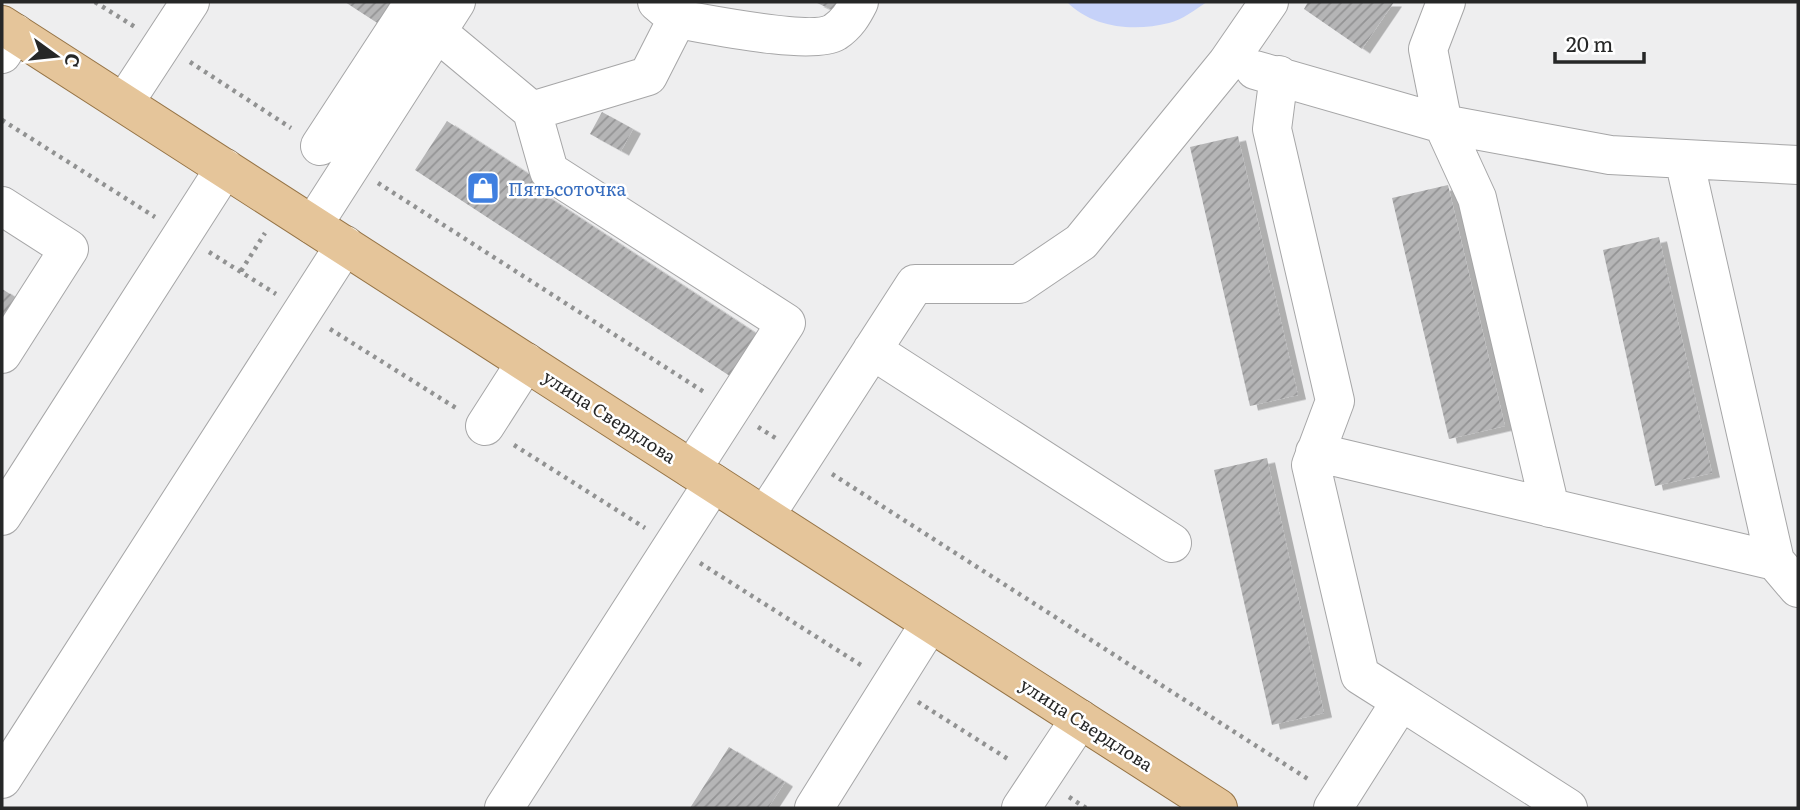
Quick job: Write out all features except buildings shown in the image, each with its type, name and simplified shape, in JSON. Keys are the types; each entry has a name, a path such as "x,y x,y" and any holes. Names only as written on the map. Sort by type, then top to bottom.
{"main road":[{"name":"улица Свердлова","path":"6,37 124,103 1218,808"}],"lane":[{"path":"124,103 190,2"},
{"path":"320,146 414,2"},
{"path":"532,111 648,76 667,10 811,38 834,33 851,18 859,2"},
{"path":"765,516 915,284 1019,284 1081,242 1227,63 1269,2"},
{"path":"1446,2 1428,49 1443,124 1477,198 1550,508"},
{"path":"313,225 447,17 532,111 550,171 786,323 703,476 673,546 504,808"},
{"path":"1227,63 1279,75 1443,124 1610,155 1798,165"},
{"path":"1279,75 1272,129 1335,401 1311,465 1360,675 1568,808"},
{"path":"1315,452 1550,508 1786,575 1684,159"},
{"path":"2,516 225,168"},
{"path":"2,206 69,249 2,354"},
{"path":"2,779 345,245"},
{"path":"872,351 1172,543"},
{"path":"485,426 526,362"},
{"path":"814,808 930,622"},
{"path":"1333,808 1401,701"},
{"path":"1030,794 1080,719"}],"path":[{"path":"2,120 891,684 1030,794 1086,808"}],"shaded area":[{"path":"1067,2 1207,2 1174,22 1128,27 1089,18"}],"place":[{"name":"Пятьсоточка","path":"483,188"}]}
